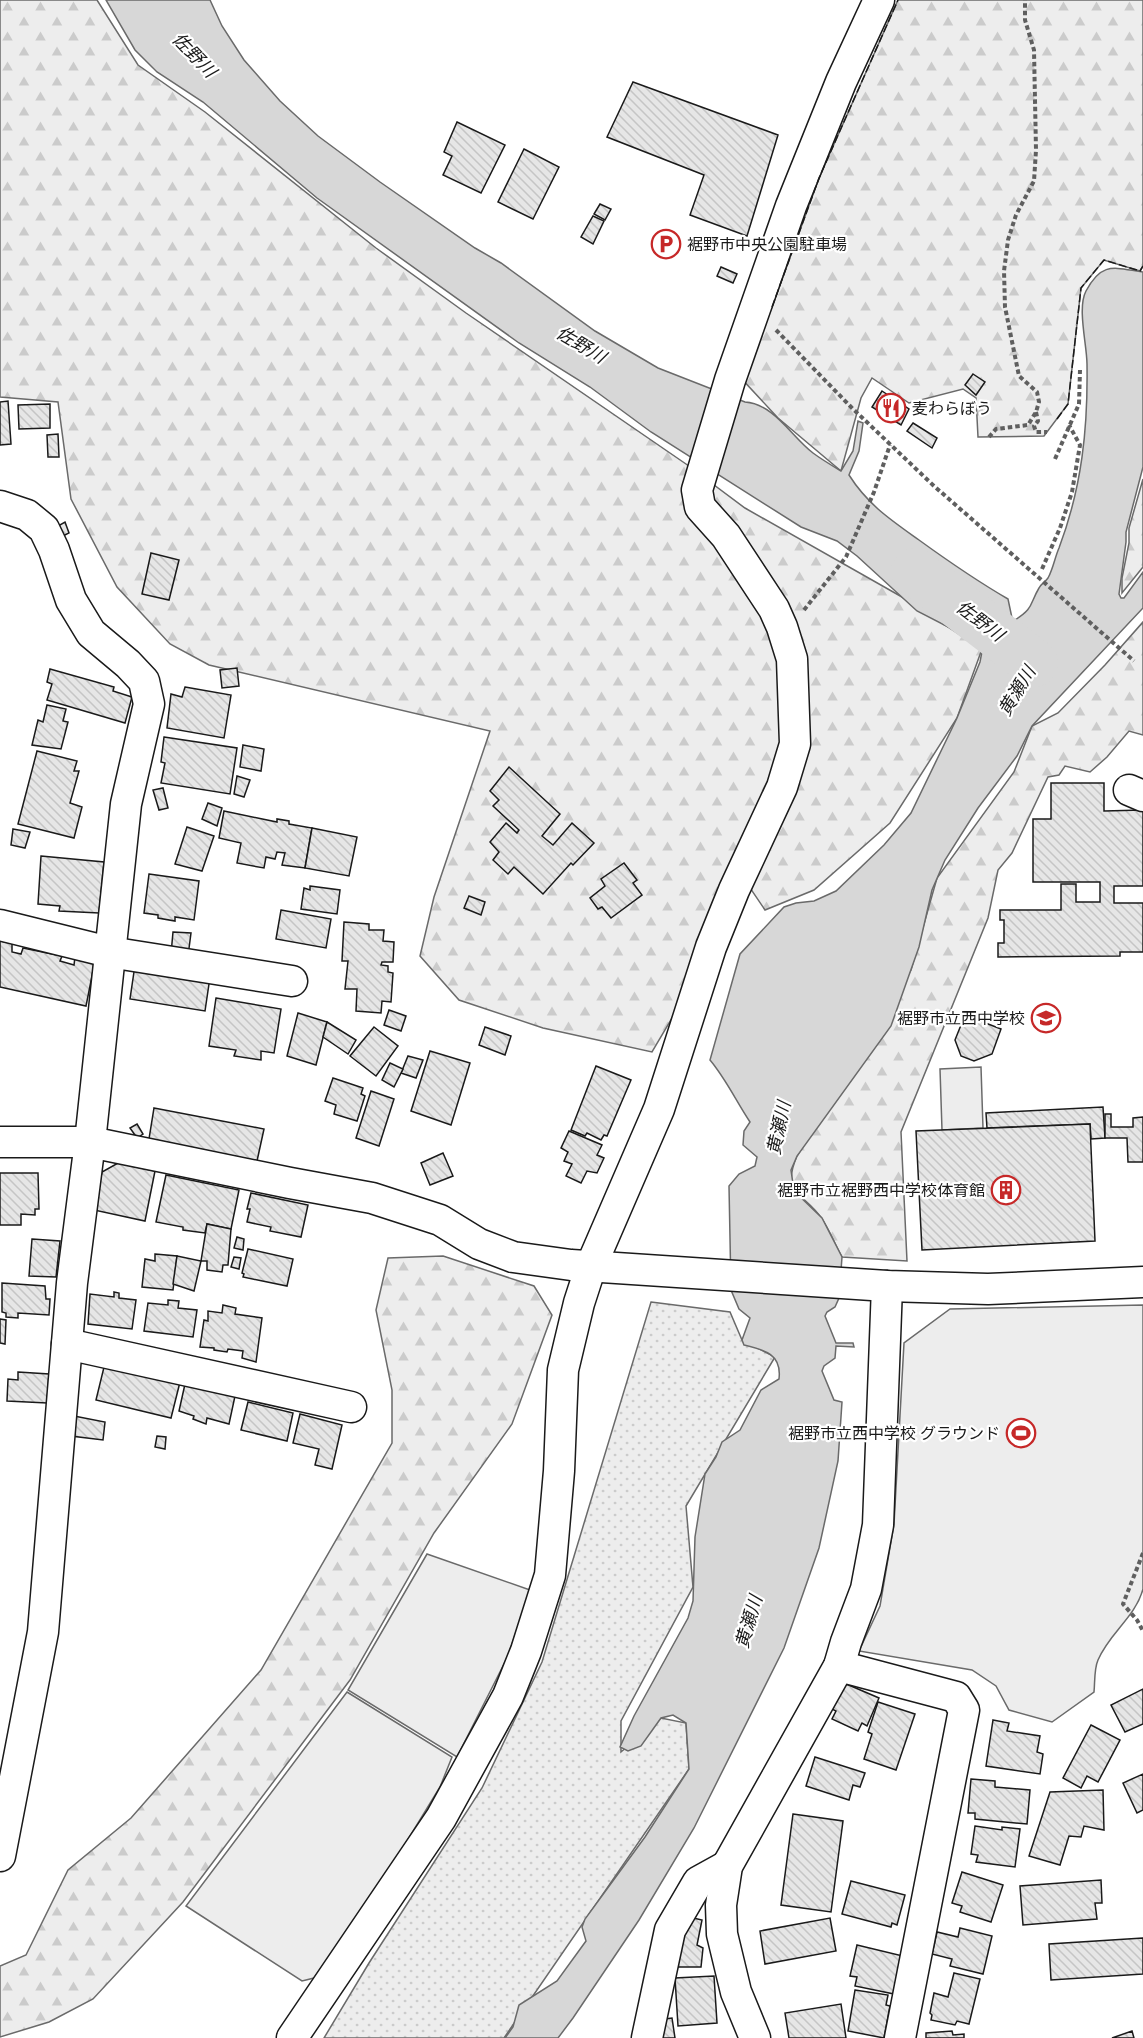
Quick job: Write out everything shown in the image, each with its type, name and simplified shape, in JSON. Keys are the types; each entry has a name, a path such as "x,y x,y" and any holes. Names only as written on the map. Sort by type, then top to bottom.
{"street":[{"path":"292,2038 441,1818 508,1696 522,1660 550,1575 563,1370 579,1303 591,1266 659,1109 711,947 734,890 782,787 795,744 792,658 782,627 774,609 726,536 700,507 697,490 730,380 791,206 841,82 879,0"},
{"path":"0,506 27,515 44,529 54,550 71,600 92,633 144,681 149,704 126,804 109,952 67,1344 43,1632 0,1856"},
{"path":"0,925 109,952 292,981"},
{"path":"0,1142 90,1142 372,1198 440,1220 479,1244 513,1257 591,1266 881,1286 988,1289 1143,1282"},
{"path":"755,2038 736,1992 722,1934 721,1905 727,1866 839,1666 866,1589 878,1525 881,1286"},
{"path":"67,1344 351,1407"},
{"path":"839,1666 956,1697 964,1710 900,2038"},
{"path":"647,2038 670,1930 698,1882 727,1866"}],"path":[{"path":"989,437 996,429 1028,425 1039,402 1037,392 1019,376 1005,307 1004,271 1008,240 1016,215 1035,181 1034,50 1024,20 1024,0"},
{"path":"755,308 890,445 990,537 1134,661"},
{"path":"1055,459 1079,404 1080,370"},
{"path":"1036,412 1038,421 1034,426 1036,432 1047,432"},
{"path":"1042,569 1060,528 1074,483 1080,445 1069,425"},
{"path":"782,627 806,609 846,557 874,492 890,445"},
{"path":"1143,1553 1123,1604 1143,1631"}],"green space":[{"path":"0,0 97,0 138,65 205,112 376,248 466,313 686,464 745,508 902,597 982,649 957,718 890,823 814,890 765,910 738,870 695,979 652,1052 543,1028 459,1000 420,956 434,897 490,731 209,665 170,644 117,587 71,499 58,402 0,397"},
{"path":"898,0 1143,0 1143,266 1140,271 1104,260 1081,288 1068,404 1044,436 978,437 976,398 963,389 909,403 872,378 861,398 841,471 778,418 740,377 772,307 819,178"},
{"path":"1143,479 1143,567 1122,593 1129,528"},
{"path":"1143,622 1143,735 1129,731 1107,757 1090,772 1065,766 1059,775 1048,777 1012,853 998,870 988,918 901,1132 907,1261 842,1257 822,1219 793,1186 792,1169 797,1156 911,970 937,878 1014,772 1032,726 1058,713"},
{"path":"981,1067 983,1128 942,1130 940,1069"},
{"path":"443,1256 534,1286 552,1315 512,1424 434,1533 350,1680 183,1902 93,1999 49,2022 0,2037 0,1966 26,1955 68,1870 131,1818 261,1670 392,1443 392,1390 376,1310 388,1258"},
{"path":"651,1302 730,1312 742,1340 775,1357 686,1506 693,1587 621,1721 621,1752 661,1718 686,1723 689,1769 504,2038 324,2038 369,1963 482,1788 542,1662"},
{"name":"裾野市立西中学校 グラウンド","path":"1143,1305 1143,1589 1134,1608 1098,1660 1094,1692 1052,1722 1009,1710 996,1686 972,1670 859,1651 880,1606 894,1524 904,1343 950,1309"},
{"path":"427,1554 530,1590 508,1656 457,1757 348,1690"},
{"path":"347,1692 452,1757 440,1787 379,1887 314,1978 302,1981 186,1906"}],"water":[{"name":"黄瀬川","path":"106,0 210,0 222,26 244,60 280,101 318,136 380,182 475,248 501,263 595,331 658,368 765,408 813,453 841,471 853,451 858,421 863,423 859,451 849,475 856,486 899,526 1008,599 1012,618 1015,620 1028,609 1050,574 1067,525 1078,480 1086,411 1087,364 1082,317 1083,298 1092,281 1103,271 1116,268 1143,272 1143,467 1126,532 1119,594 1121,598 1124,598 1143,572 1143,608 1032,726 1017,756 978,808 945,860 932,890 919,947 891,1026 797,1156 791,1170 794,1191 822,1218 842,1257 839,1298 835,1307 825,1316 836,1343 853,1343 854,1347 836,1346 835,1358 824,1366 822,1371 834,1400 842,1402 838,1461 819,1548 784,1648 694,1828 639,1920 558,2038 505,2038 513,2027 519,2005 557,1981 586,1941 582,1927 585,1919 645,1837 689,1769 686,1723 673,1715 661,1718 641,1746 628,1751 620,1747 634,1716 688,1618 693,1601 695,1537 705,1474 722,1442 740,1430 761,1390 779,1379 778,1364 771,1355 744,1345 742,1340 750,1318 739,1309 731,1290 729,1186 739,1174 755,1166 757,1157 743,1145 744,1131 750,1122 710,1060 740,954 784,907 814,901 836,891 884,845 911,813 957,718 980,662 985,636 983,612 977,610 959,614 952,629 917,611 857,556 837,541 801,527 651,432 590,387 519,343 317,198 203,102 157,72 135,50"}],"building":[{"path":"633,82 778,135 747,236 690,215 704,175 607,137"},
{"path":"457,122 505,145 481,193 443,175 452,156 444,152"},
{"path":"524,149 559,167 533,219 498,202"},
{"path":"600,204 611,209 605,220 594,214"},
{"path":"593,216 604,221 593,244 581,237"},
{"path":"721,267 737,274 733,283 717,276"},
{"path":"973,374 985,382 976,395 965,385"},
{"name":"麦わらぼう","path":"882,391 909,409 901,425 872,407"},
{"path":"8,401 11,444 0,445 0,402"},
{"path":"50,404 50,428 19,429 18,405"},
{"path":"913,423 937,438 932,448 907,431"},
{"path":"58,434 59,457 48,457 47,435"},
{"path":"65,522 69,533 63,536 58,526"},
{"path":"151,553 179,560 169,600 142,594"},
{"path":"237,668 239,686 222,688 220,670"},
{"path":"50,669 114,687 113,691 132,697 125,723 47,700 52,684 47,682"},
{"path":"185,687 231,695 224,738 167,728 171,694 182,697"},
{"path":"47,705 66,709 63,721 68,722 61,749 32,745 38,720 43,722"},
{"path":"164,737 237,748 230,794 161,783 165,763 161,762"},
{"path":"243,745 264,749 261,771 240,767"},
{"path":"37,751 77,761 74,771 79,771 70,803 82,807 74,838 18,824"},
{"path":"509,767 560,814 542,836 553,845 572,823 594,843 573,865 571,863 543,894 514,867 508,874 493,860 499,852 490,842 506,823 517,833 519,830 493,806 499,800 490,791"},
{"path":"237,776 250,780 244,797 234,794"},
{"path":"1051,783 1104,783 1104,811 1143,810 1143,886 1114,886 1114,903 1143,903 1143,952 1120,952 1120,956 998,957 998,943 1004,943 1004,920 1000,920 1000,910 1061,910 1061,884 1076,884 1076,902 1100,902 1100,882 1033,882 1033,819 1051,819"},
{"path":"163,788 168,808 159,810 153,790"},
{"path":"208,803 222,808 217,826 202,819"},
{"path":"224,811 277,822 277,819 289,821 289,824 312,828 305,868 282,865 285,853 277,852 275,859 266,857 264,868 237,863 241,843 219,838"},
{"path":"187,827 214,836 202,871 175,864"},
{"path":"312,828 357,837 349,876 305,868"},
{"path":"13,829 30,832 25,848 11,845"},
{"path":"41,856 104,862 99,913 59,911 60,906 38,904"},
{"path":"624,863 637,880 633,883 642,895 611,918 602,907 598,909 590,898 605,886 601,879"},
{"path":"149,874 199,881 194,920 175,917 175,921 144,913"},
{"path":"310,886 340,890 337,914 301,909 304,888 310,890"},
{"path":"469,896 485,902 481,915 464,908"},
{"path":"281,910 331,919 326,948 276,939"},
{"path":"344,922 369,924 369,930 384,930 383,941 394,942 393,962 382,962 381,965 388,966 388,972 393,973 391,1002 382,1001 381,1013 356,1011 357,989 345,989 348,961 342,961"},
{"path":"173,932 191,933 188,956 171,954"},
{"path":"0,941 12,943 12,952 21,954 23,948 62,956 60,961 74,965 75,957 95,961 86,1006 0,987"},
{"path":"135,965 210,977 205,1011 130,999"},
{"path":"216,998 281,1009 274,1053 261,1051 261,1060 234,1056 236,1050 209,1046"},
{"path":"389,1010 406,1016 401,1031 384,1025"},
{"path":"298,1013 327,1022 316,1065 287,1056"},
{"path":"965,1015 1001,1029 992,1054 974,1061 961,1056 955,1040"},
{"path":"327,1022 356,1040 348,1054 323,1037"},
{"path":"374,1027 398,1046 376,1076 350,1056"},
{"path":"485,1027 511,1036 505,1055 479,1045"},
{"path":"430,1051 470,1063 451,1125 411,1111"},
{"path":"408,1056 423,1060 416,1078 401,1073"},
{"path":"390,1063 403,1069 394,1087 382,1080"},
{"path":"596,1066 631,1080 607,1136 604,1135 601,1140 587,1133 585,1136 571,1130"},
{"path":"333,1078 363,1088 361,1094 365,1096 357,1121 334,1114 336,1105 325,1101"},
{"path":"371,1091 394,1099 379,1146 356,1138"},
{"path":"1103,1107 1105,1138 1091,1139 1090,1124 987,1128 986,1113"},
{"path":"154,1108 264,1129 257,1161 149,1139"},
{"path":"1105,1114 1111,1114 1111,1127 1133,1127 1133,1118 1143,1117 1143,1162 1128,1162 1127,1138 1105,1138"},
{"path":"137,1124 143,1134 137,1138 130,1128"},
{"name":"裾野市立裾野西中学校体育館","path":"1090,1124 1095,1241 922,1250 916,1131"},
{"path":"569,1131 602,1145 597,1155 604,1158 597,1173 587,1171 581,1183 566,1176 572,1164 564,1161 568,1152 561,1148"},
{"path":"443,1153 453,1176 430,1185 421,1163"},
{"path":"118,1163 155,1171 145,1221 94,1210 102,1172"},
{"path":"0,1173 38,1173 39,1209 35,1209 35,1215 21,1214 21,1225 0,1225"},
{"path":"166,1175 239,1190 231,1229 207,1224 205,1233 183,1230 183,1227 156,1222"},
{"path":"251,1193 308,1205 301,1237 270,1231 271,1227 247,1222"},
{"path":"207,1224 231,1229 228,1265 223,1265 222,1272 207,1270 207,1261 201,1261"},
{"path":"237,1237 244,1239 243,1250 234,1248"},
{"path":"32,1239 60,1241 56,1277 29,1276"},
{"path":"248,1249 293,1259 287,1286 243,1277"},
{"path":"155,1254 177,1256 173,1290 142,1287 145,1259 155,1261"},
{"path":"177,1256 201,1261 194,1291 173,1284"},
{"path":"234,1257 241,1258 239,1269 231,1267"},
{"path":"2,1283 45,1286 46,1299 50,1299 49,1315 18,1313 18,1318 6,1317 6,1313 2,1312"},
{"path":"114,1292 119,1293 119,1298 136,1300 132,1329 88,1324 90,1294 114,1297"},
{"path":"168,1300 179,1301 178,1308 197,1310 193,1337 144,1331 148,1303 168,1305"},
{"path":"223,1305 236,1308 235,1314 262,1318 256,1362 242,1358 243,1351 228,1349 227,1352 200,1347 204,1320 208,1321 208,1311 222,1313"},
{"path":"0,1319 6,1320 5,1344 0,1343"},
{"path":"104,1367 181,1378 171,1418 96,1400"},
{"path":"18,1372 49,1374 47,1403 7,1401 8,1379 18,1380"},
{"path":"185,1384 235,1396 229,1424 207,1418 206,1424 193,1419 194,1416 179,1411"},
{"path":"248,1402 293,1413 287,1441 241,1430"},
{"path":"300,1414 342,1425 332,1469 315,1465 319,1449 293,1443"},
{"path":"74,1416 105,1422 103,1440 71,1436"},
{"path":"157,1436 166,1437 165,1449 155,1447"},
{"path":"844,1683 879,1698 867,1726 862,1723 858,1731 832,1719 836,1711 832,1709"},
{"path":"1143,1689 1143,1724 1125,1732 1111,1705"},
{"path":"878,1702 915,1714 896,1770 864,1759 872,1734 868,1732"},
{"path":"993,1720 1009,1723 1007,1731 1040,1736 1037,1752 1043,1754 1040,1774 986,1766"},
{"path":"1091,1725 1120,1740 1098,1782 1087,1776 1081,1788 1063,1778"},
{"path":"815,1757 865,1773 860,1787 853,1785 849,1800 806,1786"},
{"path":"1143,1774 1143,1810 1137,1813 1123,1783"},
{"path":"971,1779 995,1781 995,1787 1030,1790 1027,1824 975,1819 975,1813 968,1813"},
{"path":"1103,1790 1104,1830 1084,1826 1081,1837 1069,1836 1060,1865 1029,1856 1050,1792"},
{"path":"793,1814 843,1821 831,1912 781,1905"},
{"path":"975,1826 1002,1830 1002,1827 1020,1829 1015,1867 976,1862 978,1855 971,1854"},
{"path":"962,1872 1003,1885 991,1922 960,1912 962,1906 952,1903"},
{"path":"1101,1880 1102,1903 1095,1903 1097,1919 1023,1925 1020,1886"},
{"path":"851,1881 905,1895 897,1925 892,1923 891,1927 842,1914"},
{"path":"685,1916 702,1920 697,1945 703,1948 701,1967 671,1967"},
{"path":"830,1918 836,1951 765,1964 760,1931"},
{"path":"960,1928 992,1936 983,1974 950,1966 952,1959 932,1954 937,1932 958,1937"},
{"path":"1143,1938 1143,1974 1051,1980 1049,1944"},
{"path":"857,1945 907,1957 899,1995 855,1986 857,1977 850,1976"},
{"path":"954,1973 980,1979 969,2024 957,2021 955,2025 931,2020 934,1993 948,1997"},
{"path":"714,1976 717,2023 678,2026 675,1978"},
{"path":"855,1990 888,1995 886,2005 890,2006 884,2038 848,2031"},
{"path":"841,2004 846,2038 789,2038 785,2013"},
{"path":"672,2018 675,2038 658,2038 656,2020"},
{"path":"952,2031 953,2035 964,2034 964,2038 926,2038 926,2033"},
{"path":"1132,2031 1134,2038 1112,2038"}],"waterway":[{"name":"佐野川","path":"915,572 1034,663"}],"fence":[{"path":"772,307 819,178 898,0"},
{"path":"1057,419 1068,404 1081,288 1104,260 1140,271 1143,266"}],"place":[{"name":"裾野市中央公園駐車場","path":"666,244"},
{"name":"麦わらぼう","path":"891,408"},
{"name":"裾野市立西中学校","path":"1046,1018"},
{"name":"裾野市立裾野西中学校体育館","path":"1006,1190"},
{"name":"裾野市立西中学校 グラウンド","path":"1021,1433"}]}
